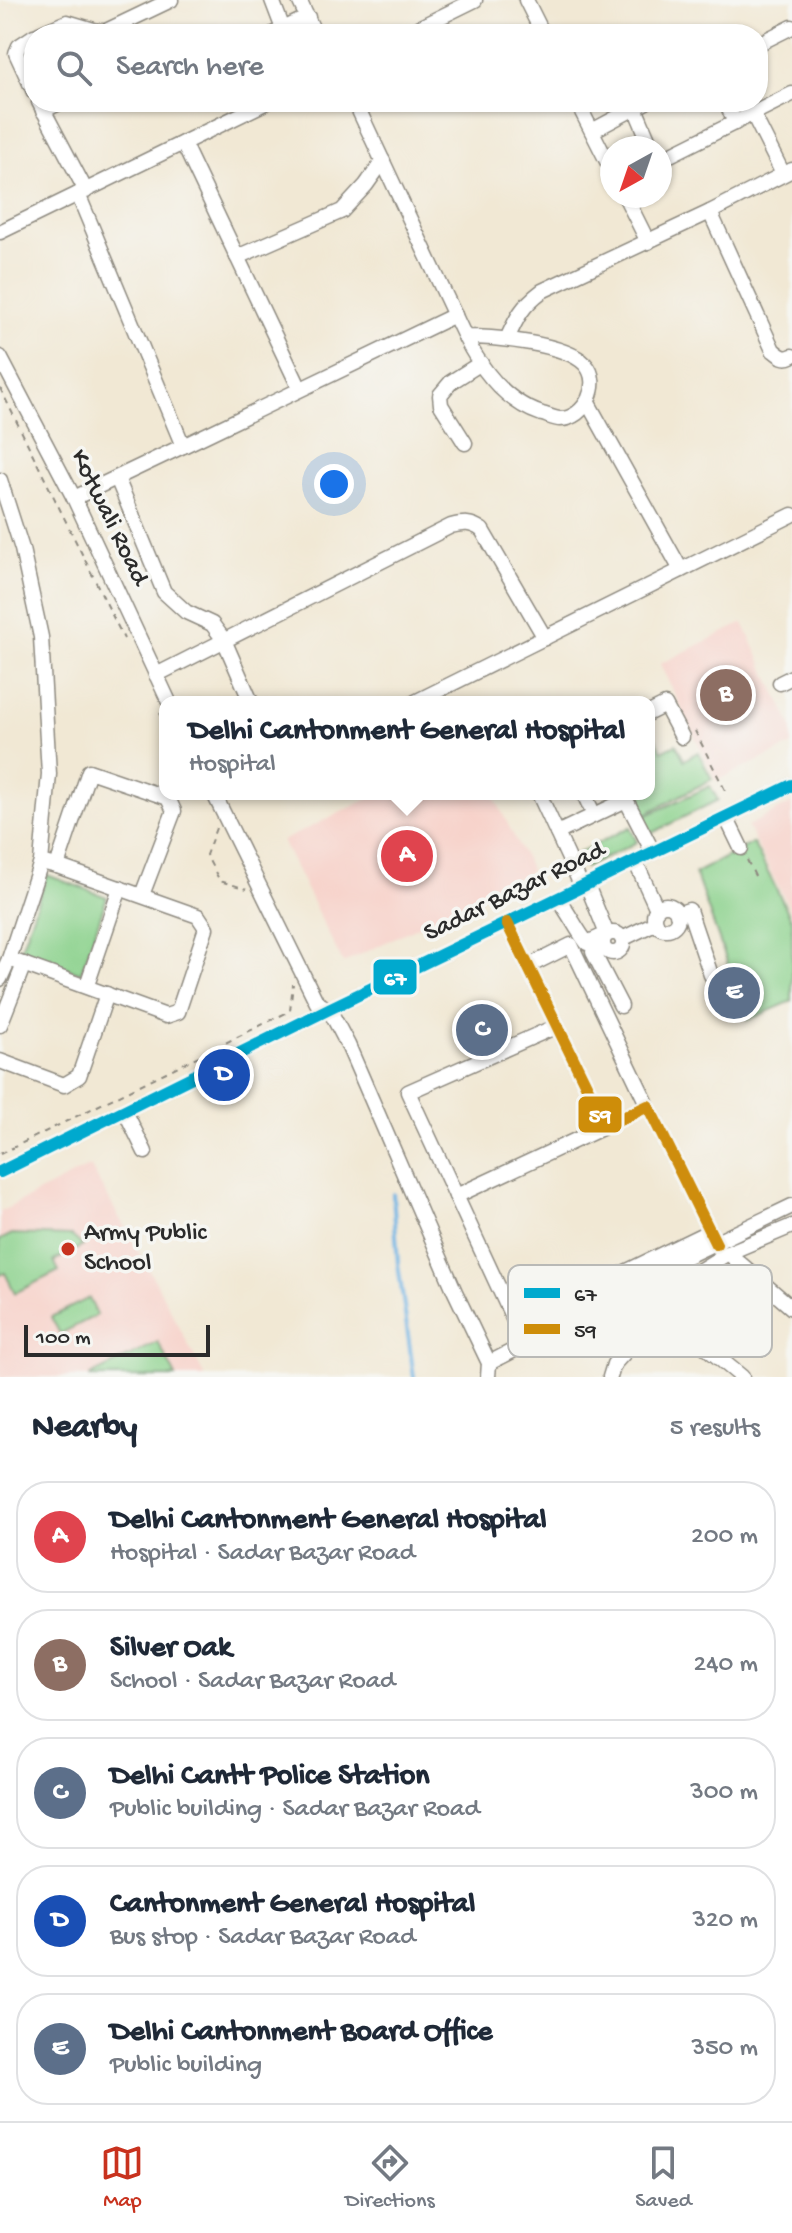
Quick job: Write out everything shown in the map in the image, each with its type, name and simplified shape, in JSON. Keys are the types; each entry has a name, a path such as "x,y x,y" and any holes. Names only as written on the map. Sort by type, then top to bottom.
{"street":[{"path":"123,24 171,0"},
{"path":"272,0 276,24"},
{"path":"299,0 311,24"},
{"path":"426,24 475,0"},
{"path":"526,0 538,24"},
{"path":"294,24 308,17"},
{"path":"768,39 792,27"},
{"path":"24,43 16,53 24,70"},
{"path":"768,106 792,94"},
{"path":"43,112 82,192 183,446"},
{"path":"0,232 247,112"},
{"path":"360,112 465,337 486,372 522,406 559,419 574,416 588,403"},
{"path":"582,112 600,147"},
{"path":"592,131 628,112"},
{"path":"643,112 649,136"},
{"path":"730,112 735,123"},
{"path":"672,154 757,112"},
{"path":"507,339 520,310 542,291 788,172 753,114"},
{"path":"183,143 300,389"},
{"path":"237,257 342,211 383,161"},
{"path":"631,208 648,242"},
{"path":"710,212 773,350 780,356 792,356"},
{"path":"74,498 455,315"},
{"path":"465,337 507,339 560,350 586,365 591,384 588,403 681,570"},
{"path":"465,443 441,405 440,395 451,382 481,363"},
{"name":"Kotwali Road","path":"2,365 74,498 156,675 162,696"},
{"path":"117,478 164,592 186,612 212,624 224,640 248,696"},
{"path":"0,480 22,549 41,637 49,774 41,862 0,979"},
{"path":"427,696 792,515"},
{"path":"156,675 451,526 464,523 482,530 545,638"},
{"path":"655,710 665,705 682,737"},
{"path":"57,866 89,771 159,795"},
{"name":"Sadar Bazar Road","path":"0,1172 792,785"},
{"path":"142,895 174,811 169,800"},
{"path":"217,800 317,1003 329,1009 348,1045 488,1370 510,1357"},
{"path":"542,800 585,886 598,944 621,1006"},
{"path":"587,800 594,815"},
{"path":"557,833 620,800"},
{"path":"627,800 653,852"},
{"path":"726,817 741,848"},
{"path":"635,861 661,928 672,927 677,914 689,910 711,975"},
{"path":"5,961 24,964 87,985 166,1016 178,1012 206,928 198,916 41,862"},
{"path":"87,985 120,888"},
{"path":"558,899 576,930 611,954 623,947 622,939 656,916"},
{"path":"507,923 606,1126"},
{"path":"529,966 571,945 718,1243 743,1265"},
{"path":"0,1025 24,964"},
{"path":"0,1061 64,1085 79,1076 107,994"},
{"path":"508,1308 408,1092 557,1026"},
{"path":"456,1196 648,1106"},
{"path":"125,1111 145,1152"},
{"path":"669,1265 792,1206"},
{"path":"664,1265 718,1243 792,1226"},
{"path":"703,1265 718,1243"},
{"path":"772,1290 792,1308"},
{"path":"610,1377 614,1364 621,1357"},
{"path":"718,1357 742,1377"}],"path":[{"path":"0,388 124,639"},
{"path":"690,721 725,790"},
{"path":"741,848 757,880"}],"shaded area":[{"path":"743,623 792,727 792,745 716,781 660,664"},
{"path":"366,800 496,800 531,871 343,963 282,841"},
{"path":"792,803 792,913 747,826"},
{"name":"Army Public School","path":"90,1166 205,1377 0,1377 0,1212"}],"green space":[{"path":"655,738 662,751 676,744 684,760 698,752 712,779 640,817 631,800 655,800"},
{"path":"710,786 718,800 650,834 641,818"},
{"path":"630,827 637,842 585,868 578,853"},
{"path":"753,843 792,920 792,1001 748,1020 695,873"},
{"path":"47,875 107,897 81,973 20,951"},
{"path":"12,1234 72,1236 83,1246 54,1261 59,1271 15,1293 5,1273 0,1275 0,1240"},
{"path":"89,1298 97,1315 60,1334 51,1317"},
{"path":"158,1342 176,1377 90,1377 90,1376"}],"waterway":[{"path":"393,1194 398,1264 414,1377"}],"transit line":[{"name":"67","path":"0,1172 792,785"},
{"name":"59","path":"507,923 606,1126 648,1106 716,1244"}],"place":[{"name":"Silver Oak","path":"726,695"},
{"name":"Delhi Cantonment General Hospital","path":"407,856"},
{"name":"Delhi Cantonment Board Office","path":"734,993"},
{"name":"Delhi Cantt Police Station","path":"482,1030"},
{"name":"Cantonment General Hospital","path":"224,1075"},
{"name":"Army Public School","path":"68,1249"}]}
